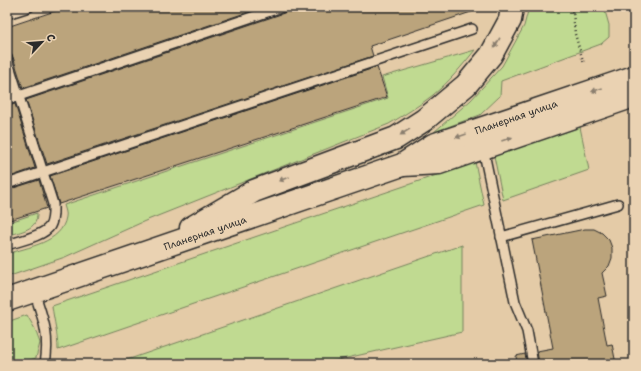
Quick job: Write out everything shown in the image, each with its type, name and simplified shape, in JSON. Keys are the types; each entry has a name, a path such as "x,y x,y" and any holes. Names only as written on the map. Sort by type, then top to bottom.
{"main road":[{"path":"151,252 254,191 396,138 424,120 466,85 491,55 510,20 512,7"},
{"name":"Планерная улица","path":"7,300 402,165 433,145 634,77"},
{"name":"Планерная улица","path":"402,165 439,163 634,96"}],"lane":[{"path":"7,14 29,7"},
{"path":"7,100 282,7"},
{"path":"7,184 472,29"},
{"path":"7,59 53,204 53,216 50,226 41,234 7,245"},
{"path":"483,148 515,302 527,330 533,364"},
{"path":"501,237 618,204"},
{"path":"34,291 44,320 48,341 45,364"}],"path":[{"path":"570,7 573,12 575,34 584,64"}],"green space":[{"path":"529,7 605,7 609,25 609,37 601,44 501,81 500,96 480,115 434,132 471,100 502,66 524,26"},
{"path":"475,50 439,90 417,107 389,124 145,221 65,257 7,277 7,254 42,243 58,233 63,226 66,217 64,205 388,98 382,77"},
{"path":"580,127 589,170 503,200 494,156"},
{"path":"475,162 484,205 58,350 57,333 52,306"},
{"path":"37,213 37,219 32,226 23,231 7,236 7,223"},
{"path":"462,245 462,332 320,364 115,364"},
{"path":"27,315 35,329 40,343 36,358 17,364 7,364 7,322"}],"building":[{"path":"67,7 263,7 23,88 13,57 11,54 7,53 7,27"},
{"path":"288,7 477,7 477,10 370,46 373,56 47,164 26,100 284,13 287,11"},
{"path":"377,67 387,97 59,204 50,176"},
{"path":"15,104 35,168 7,178 7,106"},
{"path":"39,180 47,208 7,221 7,190"},
{"path":"585,229 594,229 602,233 609,240 612,248 612,258 609,266 602,273 607,296 598,298 607,345 612,344 616,364 539,364 537,351 553,348 532,240"},
{"path":"525,354 527,364 517,364 516,356"}]}
